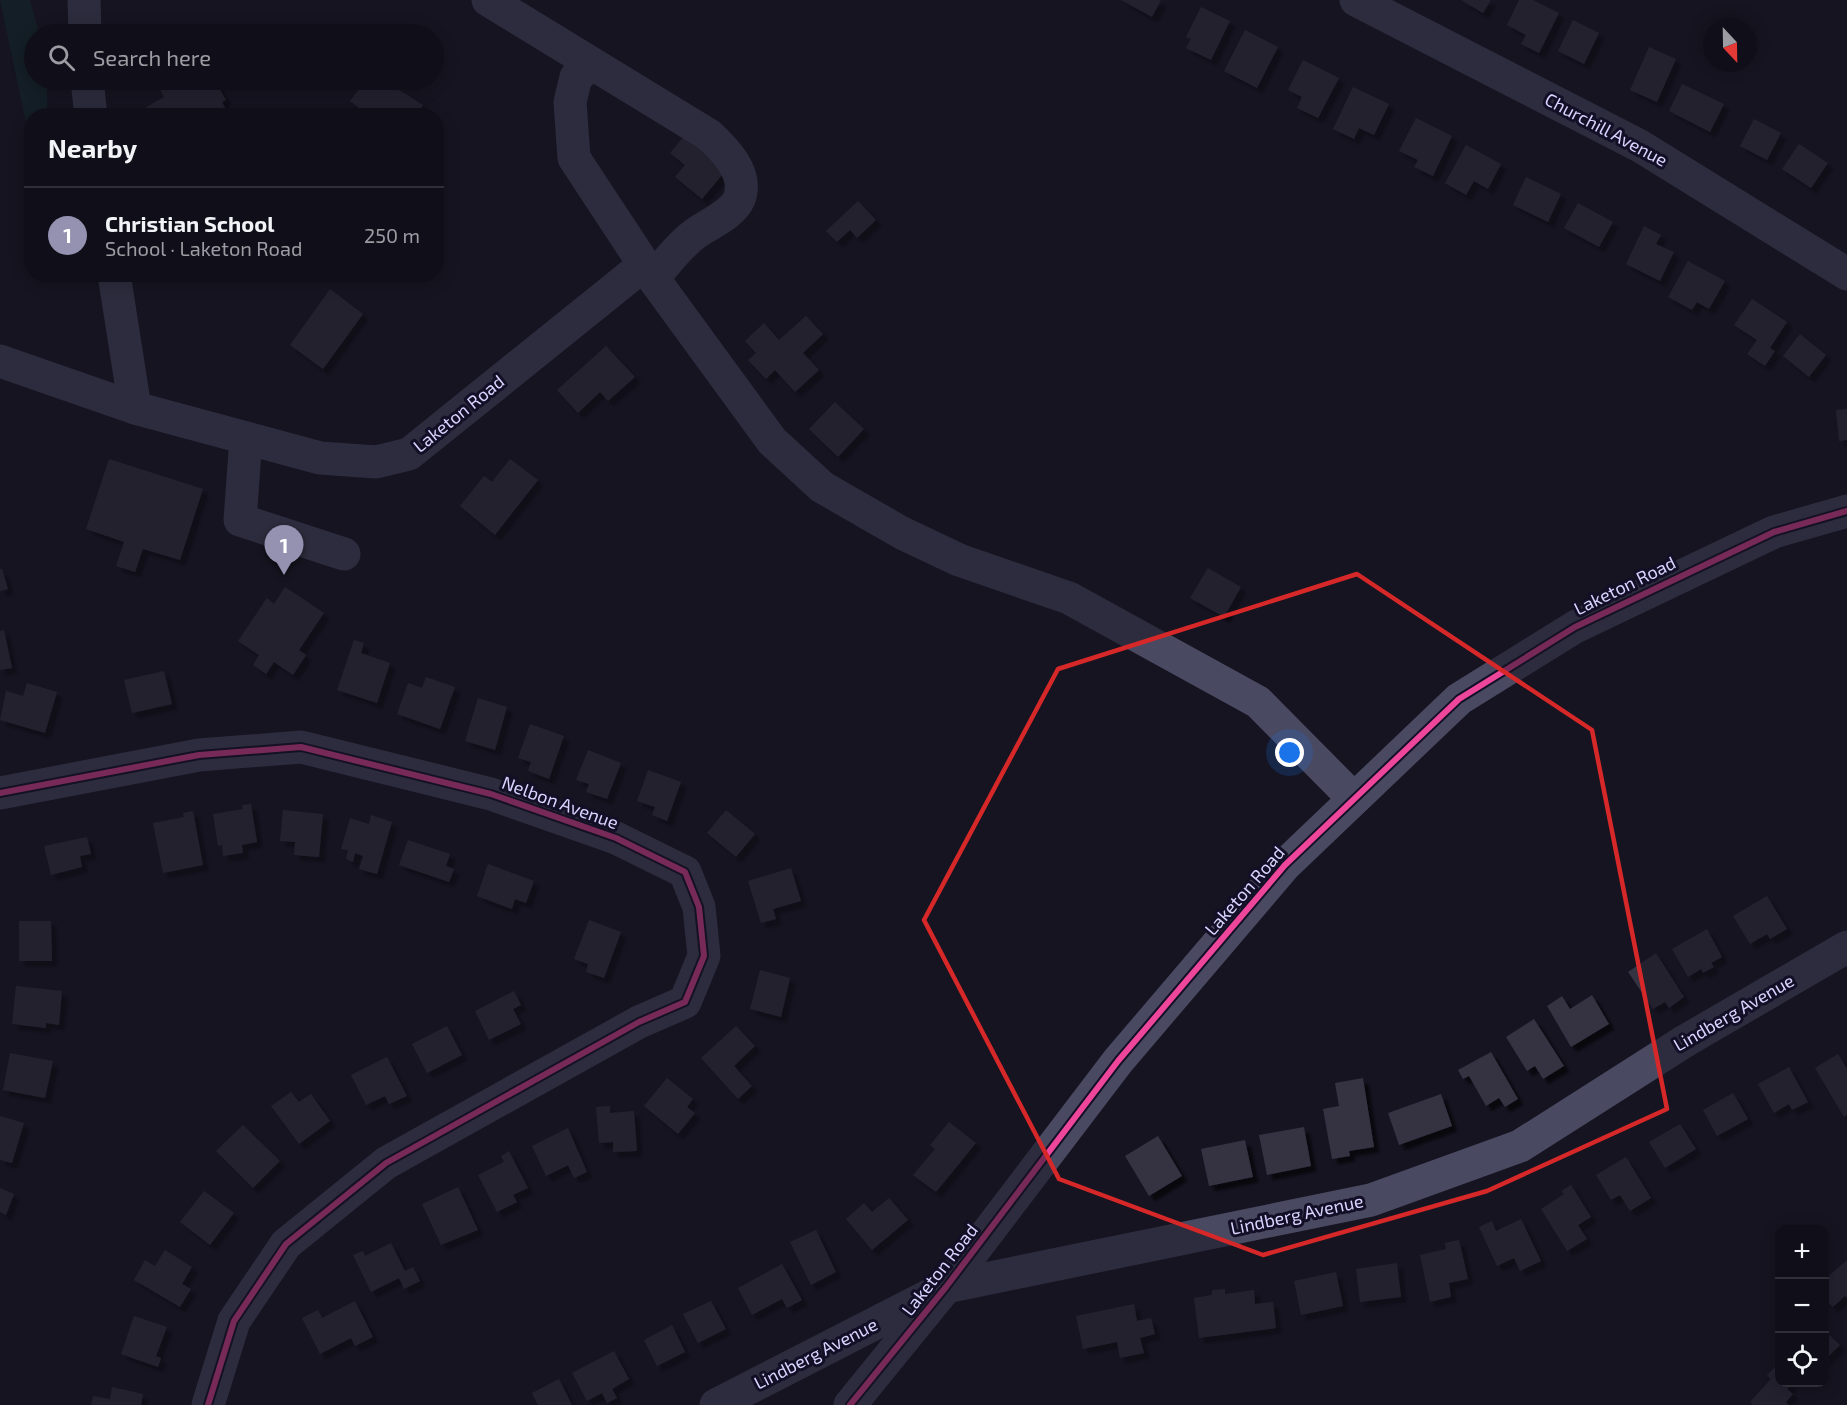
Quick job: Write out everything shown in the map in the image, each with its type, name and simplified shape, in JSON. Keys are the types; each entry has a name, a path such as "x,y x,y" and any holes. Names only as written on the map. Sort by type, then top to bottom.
{"street":[{"path":"84,0 85,24"},
{"path":"488,0 592,64 576,77 570,102 574,158 648,272 772,441 822,487 902,533 959,560 1069,598 1257,702 1354,799"},
{"name":"Churchill Avenue","path":"1356,0 1640,146 1847,274"},
{"name":"Laketon Road","path":"0,361 135,408 320,458 376,462 409,454 648,272 693,235 720,218 739,200 741,187 733,158 709,135 592,64"},
{"path":"88,90 90,108"},
{"path":"115,282 135,408"},
{"path":"246,438 240,519 344,554"},
{"name":"Laketon Road","path":"850,1405 946,1287 1118,1061 1284,865 1459,699 1575,627 1774,532 1847,511"},
{"name":"Nelbon Avenue","path":"0,793 199,755 301,747 491,794 616,838 685,872 699,907 704,956 685,1002 639,1022 386,1163 286,1244 234,1322 208,1405"},
{"name":"Lindberg Avenue","path":"716,1405 946,1287 1371,1200 1520,1146 1686,1041 1847,947"}],"highlighted area":[{"path":"1357,574 1592,730 1667,1109 1487,1191 1263,1255 1059,1179 924,920 1058,669"}],"green space":[{"path":"0,0 30,0 36,24 24,24 24,90 47,90 47,108 24,108 24,113"}],"building":[{"path":"1121,0 1161,0 1152,17"},
{"path":"1461,0 1491,0 1483,13"},
{"path":"1519,0 1533,0 1559,13 1539,53 1521,44 1526,35 1507,25"},
{"path":"1201,7 1230,21 1211,60 1186,48 1191,39 1186,37"},
{"path":"1573,20 1599,33 1584,64 1558,51"},
{"path":"1245,30 1278,47 1257,88 1224,71"},
{"path":"1649,47 1676,59 1657,102 1630,90"},
{"path":"1303,60 1339,78 1318,118 1297,108 1302,97 1288,90"},
{"path":"1682,84 1724,104 1710,132 1669,111"},
{"path":"1353,87 1389,104 1374,135 1359,128 1354,139 1333,129"},
{"path":"160,90 220,90 226,100 222,102 225,108 145,108 164,97"},
{"path":"358,90 399,90 423,105 421,108 359,108 350,101"},
{"path":"1416,118 1452,136 1433,176 1414,167 1418,160 1399,151"},
{"path":"1754,119 1781,133 1767,160 1740,146"},
{"path":"686,134 727,169 702,199 675,177 685,165 670,153"},
{"path":"1799,144 1828,163 1811,188 1782,169"},
{"path":"1466,145 1501,164 1488,189 1474,181 1466,195 1445,183"},
{"path":"1526,177 1561,194 1548,222 1513,205"},
{"path":"858,201 876,220 857,238 850,230 837,242 826,231"},
{"path":"1578,203 1613,222 1599,247 1564,228"},
{"path":"1644,226 1661,235 1656,244 1674,252 1660,281 1626,264"},
{"path":"1688,261 1725,281 1709,309 1697,302 1692,310 1668,297"},
{"path":"330,289 363,314 323,369 290,345"},
{"path":"1752,299 1787,322 1770,348 1775,351 1765,366 1747,354 1757,340 1734,325"},
{"path":"806,316 823,334 803,353 819,370 795,392 775,370 766,379 748,360 756,353 745,341 764,323 779,340"},
{"path":"1800,334 1826,355 1809,377 1783,356"},
{"path":"606,346 635,377 608,401 600,392 578,413 557,390"},
{"path":"835,402 864,429 838,457 809,429"},
{"path":"1847,409 1847,440 1839,441 1836,410"},
{"path":"109,459 203,489 180,560 143,549 135,572 116,566 124,542 86,529"},
{"path":"510,459 538,480 495,535 460,506 484,476 492,482"},
{"path":"1208,568 1241,587 1224,617 1190,598"},
{"path":"0,569 2,569 8,589 0,591"},
{"path":"285,587 324,613 299,650 306,655 293,675 274,662 266,674 253,665 259,655 238,641 267,598 274,604"},
{"path":"4,630 12,668 0,670 0,631"},
{"path":"354,640 364,643 361,653 390,663 377,703 337,690"},
{"path":"164,671 172,704 132,713 124,680"},
{"path":"426,677 455,687 440,729 397,714 408,683 422,688"},
{"path":"27,683 57,692 45,733 0,720 6,691 23,696"},
{"path":"478,698 507,707 495,750 465,741"},
{"path":"530,724 564,736 549,779 528,771 531,762 518,758"},
{"path":"588,750 621,763 607,799 586,792 589,784 576,780"},
{"path":"648,770 681,782 667,821 652,815 655,807 637,801"},
{"path":"251,804 257,842 242,845 243,853 223,856 222,845 218,846 213,814 243,809 242,805"},
{"path":"283,810 323,814 319,857 294,855 295,842 280,841"},
{"path":"726,810 755,834 736,857 707,833"},
{"path":"193,811 203,865 163,873 153,823 184,817 183,813"},
{"path":"371,815 392,822 377,874 359,869 363,856 355,853 353,862 346,859 348,850 341,849 350,818 369,824"},
{"path":"87,837 91,854 80,856 82,867 51,875 44,846"},
{"path":"408,840 450,854 446,866 454,869 449,882 399,865"},
{"path":"488,864 534,881 526,903 515,899 512,909 477,896"},
{"path":"791,868 801,901 773,909 776,919 761,923 748,881"},
{"path":"1767,896 1787,929 1770,939 1767,934 1750,944 1733,916"},
{"path":"589,920 621,932 604,978 586,972 588,964 574,959"},
{"path":"19,921 51,921 52,961 19,961"},
{"path":"1707,929 1722,957 1711,963 1714,967 1703,973 1701,969 1688,977 1672,949"},
{"path":"1656,953 1684,997 1669,1008 1665,1002 1653,1009 1628,972"},
{"path":"760,970 790,978 781,1017 750,1009"},
{"path":"16,986 62,991 59,1025 46,1023 46,1028 12,1024"},
{"path":"514,991 521,1005 513,1009 521,1024 489,1040 475,1011"},
{"path":"1592,995 1609,1024 1571,1047 1547,1006 1562,996 1570,1009"},
{"path":"1534,1019 1564,1066 1543,1079 1535,1066 1527,1071 1506,1037"},
{"path":"447,1026 462,1055 427,1073 412,1044"},
{"path":"736,1026 755,1046 734,1066 752,1086 738,1099 701,1058"},
{"path":"1491,1052 1518,1099 1505,1107 1499,1098 1486,1106 1469,1076 1463,1079 1458,1070"},
{"path":"10,1053 53,1061 45,1098 3,1090"},
{"path":"1838,1054 1847,1069 1847,1115 1844,1117 1815,1068"},
{"path":"387,1057 407,1096 389,1104 385,1096 366,1105 351,1075"},
{"path":"1789,1067 1808,1102 1792,1110 1789,1104 1774,1113 1758,1084"},
{"path":"667,1078 693,1099 687,1107 695,1113 678,1134 644,1106"},
{"path":"1363,1078 1374,1147 1349,1151 1350,1156 1332,1159 1323,1109 1339,1106 1335,1083"},
{"path":"291,1092 299,1102 311,1094 330,1121 299,1144 271,1106"},
{"path":"1733,1093 1748,1119 1717,1136 1703,1110"},
{"path":"1441,1094 1452,1126 1399,1145 1388,1113"},
{"path":"610,1106 610,1113 634,1111 637,1151 613,1152 613,1142 599,1143 596,1107"},
{"path":"0,1116 24,1123 12,1163 0,1160"},
{"path":"949,1122 976,1143 936,1192 913,1175 935,1149 930,1145"},
{"path":"1680,1124 1696,1149 1665,1168 1649,1142"},
{"path":"243,1125 280,1161 253,1188 216,1151"},
{"path":"1304,1127 1311,1166 1267,1175 1259,1135"},
{"path":"568,1128 587,1172 574,1178 568,1165 546,1176 532,1146"},
{"path":"1158,1136 1182,1176 1149,1196 1125,1156"},
{"path":"1245,1140 1253,1177 1209,1186 1201,1149"},
{"path":"509,1151 528,1188 513,1195 517,1202 497,1212 478,1175 504,1162 501,1156"},
{"path":"1626,1157 1651,1198 1630,1211 1620,1195 1611,1200 1596,1175"},
{"path":"1571,1185 1591,1217 1578,1225 1587,1239 1567,1251 1541,1209 1564,1194 1561,1191"},
{"path":"458,1187 478,1230 441,1245 422,1204"},
{"path":"0,1188 14,1194 6,1215 0,1212"},
{"path":"204,1191 234,1213 210,1245 180,1222"},
{"path":"889,1198 908,1220 872,1250 846,1219 864,1203 872,1212"},
{"path":"1521,1219 1541,1261 1520,1271 1514,1258 1497,1266 1479,1227 1492,1221 1496,1231"},
{"path":"816,1230 836,1272 811,1285 790,1242"},
{"path":"1459,1240 1468,1279 1449,1283 1451,1297 1430,1302 1420,1255 1446,1249 1445,1243"},
{"path":"391,1243 405,1271 413,1267 420,1281 404,1289 399,1278 371,1292 353,1255 363,1251 365,1256"},
{"path":"165,1250 192,1267 182,1284 191,1289 180,1307 134,1280 145,1260 155,1266"},
{"path":"1847,1260 1847,1298 1845,1296 1833,1307 1829,1303 1829,1276"},
{"path":"1397,1263 1401,1297 1360,1302 1356,1269"},
{"path":"782,1264 802,1300 787,1308 782,1299 752,1315 738,1288"},
{"path":"1336,1272 1343,1306 1301,1315 1294,1281"},
{"path":"1225,1289 1225,1294 1254,1290 1255,1304 1273,1302 1276,1328 1199,1338 1194,1298 1212,1295 1212,1290"},
{"path":"355,1301 373,1337 355,1346 351,1338 320,1354 302,1318 318,1310 322,1318"},
{"path":"711,1301 726,1329 698,1343 683,1314"},
{"path":"1134,1304 1137,1321 1151,1318 1155,1334 1140,1338 1144,1353 1120,1358 1117,1342 1083,1349 1076,1316"},
{"path":"134,1316 167,1327 156,1356 161,1358 158,1367 121,1354"},
{"path":"672,1325 685,1352 657,1366 644,1340"},
{"path":"1829,1335 1840,1345 1829,1356"},
{"path":"614,1351 629,1379 612,1389 617,1398 607,1403 602,1393 587,1401 572,1373"},
{"path":"1775,1367 1775,1387 1789,1387 1787,1389 1793,1394 1786,1402 1789,1405 1753,1405 1750,1402 1771,1379 1767,1375"},
{"path":"559,1379 572,1405 538,1405 532,1393"},
{"path":"112,1387 143,1394 141,1405 91,1405 93,1396 110,1399"}],"cycle path":[{"path":"850,1405 946,1287 1118,1061 1285,865 1459,699 1575,627 1774,532 1847,511"},
{"path":"0,793 199,755 301,747 491,794 616,838 685,872 699,907 704,956 685,1002 639,1022 386,1163 286,1244 234,1321 208,1405"}],"place":[{"name":"Christian School","path":"284,575"}]}
